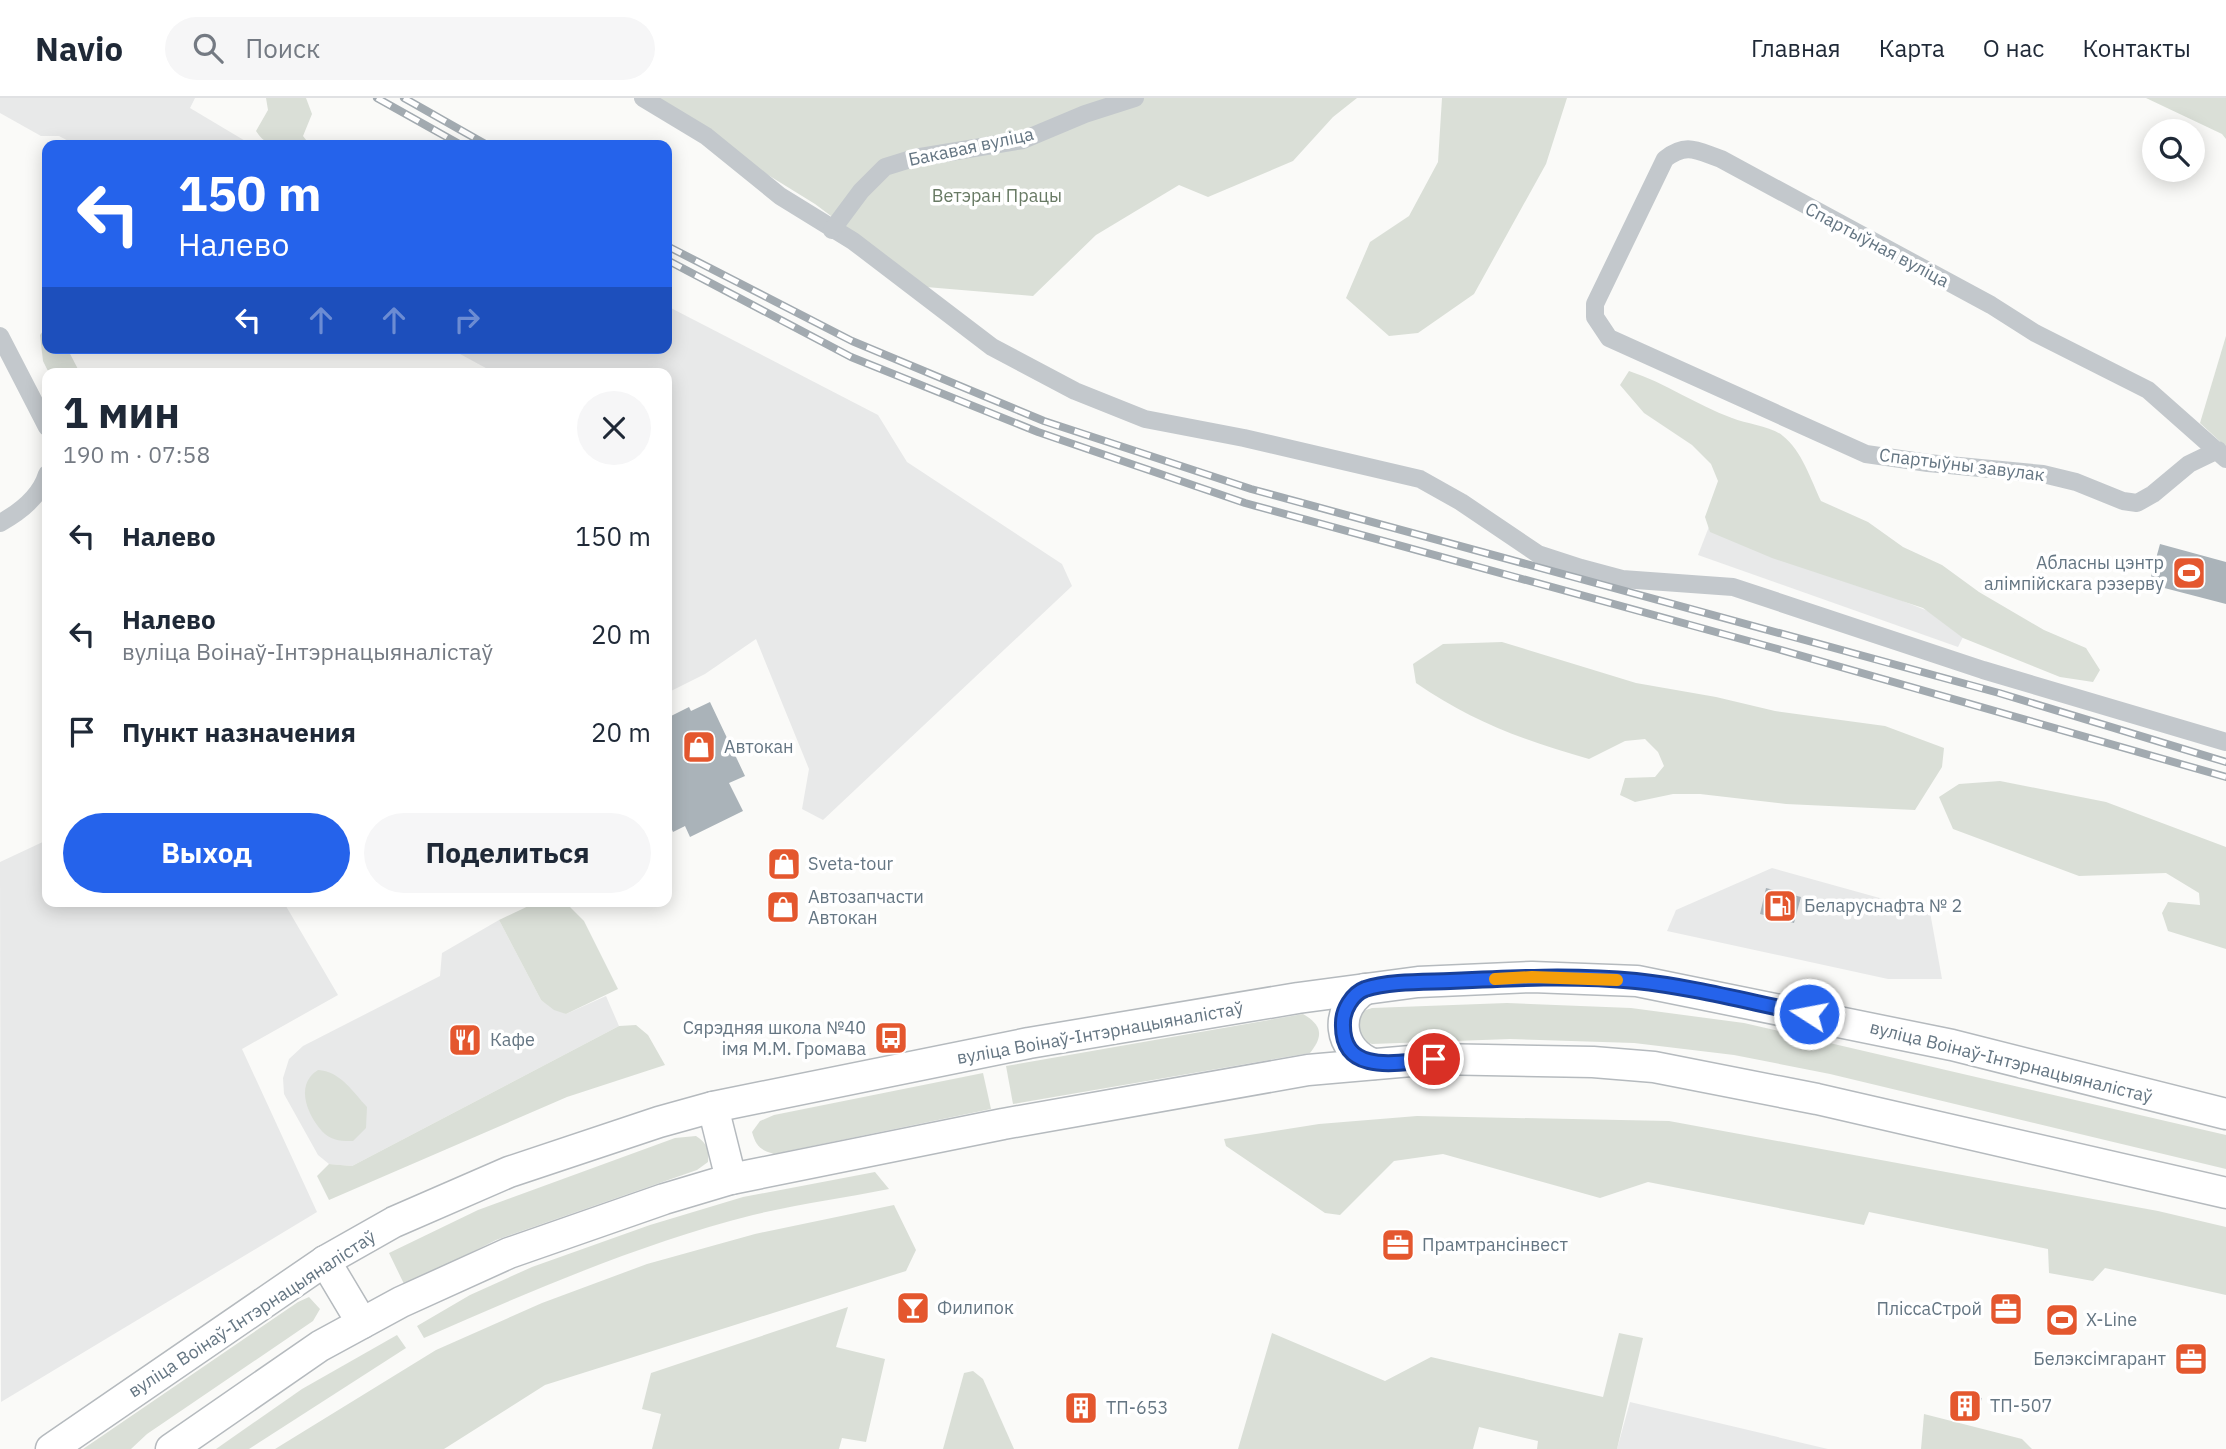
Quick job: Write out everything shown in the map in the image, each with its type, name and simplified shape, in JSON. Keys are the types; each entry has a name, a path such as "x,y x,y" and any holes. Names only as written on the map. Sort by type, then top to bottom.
{"main road":[{"name":"вуліца Воінаў-Інтэрнацыяналістаў","path":"51,1449 325,1261 394,1223 509,1172 659,1122 713,1107 1029,1043 1298,998 1418,982 1532,977 1637,981 1952,1045 2226,1114"},
{"path":"1365,989 1346,1009 1343,1027 1349,1046 1363,1060 1373,1064"},
{"path":"1298,998 1322,1014 1328,1032 1326,1050 1308,1070"},
{"path":"171,1449 320,1346 401,1301 509,1253 664,1199 731,1180 1003,1124 1308,1070 1434,1059 1593,1062 1654,1067 1817,1099 2226,1194"},
{"path":"713,1107 731,1180"},
{"path":"325,1261 362,1323"}],"street":[{"path":"643,98 706,136 780,196 853,241 992,347 1075,391 1145,419 1296,450 1420,480 1461,502 1538,554 1622,579 1733,587 1983,670 2226,742"},
{"name":"Бакавая вуліца","path":"832,230 861,191 885,167 914,158 1023,140 1085,114 1135,98"},
{"name":"Спартыўная вуліца","path":"1595,317 1595,304 1665,159 1678,149 1689,148 1721,159 1991,305 2035,333 2148,390 2222,455"},
{"name":"Спартыўны завулак","path":"1595,317 1609,338 1866,454 2043,474 2076,482 2123,501 2137,503 2189,464 2222,455"},
{"path":"0,336 42,417"},
{"path":"0,523 26,506 42,483"}],"shaded area":[{"path":"0,98 195,98 190,108 244,140 67,140 59,136 41,136 0,113"},
{"path":"672,309 878,415 907,462 1062,564 1072,586 823,820 802,809 809,769 756,639 705,674 672,690 672,368 486,368 460,354 672,354"},
{"path":"1710,524 1968,627 1958,647 1698,555"},
{"path":"42,842 42,907 287,907 338,995 242,1049 317,1212 1,1402 0,862"},
{"path":"1772,868 1930,912 1942,979 1888,979 1667,931 1676,910"},
{"path":"499,920 541,1000 566,1014 606,996 619,1026 352,1166 329,1164 318,1155 284,1094 283,1078 289,1059 303,1046 440,976 442,953"},
{"path":"1630,1402 1828,1449 1617,1449"}],"green space":[{"path":"266,98 306,98 312,114 303,136 306,140 261,138 256,131 268,110"},
{"name":"Ветэран Працы","path":"644,98 1357,98 1333,117 1293,161 1208,197 1179,185 1096,235 1033,296 926,287 815,204"},
{"path":"1442,98 1567,98 1546,164 1474,294 1418,333 1389,336 1346,298 1370,242 1409,216 1438,162"},
{"path":"2146,98 2226,98 2226,139 2222,134 2205,126 2205,119 2190,119"},
{"path":"2226,336 2226,447 2200,423"},
{"path":"42,354 70,354 77,368 46,368"},
{"path":"1629,371 1719,413 1766,427 1783,436 1801,458 1821,501 1868,522 1903,547 1942,565 1979,592 2044,630 2086,648 2100,670 2093,682 2060,677 1963,638 1923,608 1772,558 1710,532 1705,517 1718,481 1711,464 1692,445 1644,413 1620,385"},
{"path":"1502,642 1636,683 1775,711 1885,726 1944,748 1942,767 1915,810 1786,804 1700,794 1673,794 1635,802 1620,795 1625,778 1655,777 1664,766 1658,752 1645,739 1625,741 1589,759 1543,745 1478,719 1416,683 1413,664 1443,644"},
{"path":"2000,781 2106,802 2226,847 2226,949 2168,931 2162,913 2168,902 2200,905 2199,893 2166,873 2079,876 1953,829 1939,797 1959,784"},
{"path":"526,907 570,907 584,921 618,989 566,1014 554,1010 541,1000 499,920"},
{"path":"1507,1003 1631,1008 1744,1023 2226,1135 2226,1169 1830,1074 1734,1055 1634,1043 1510,1039 1372,1044 1357,1038 1357,1013 1372,1008"},
{"path":"1303,1014 1314,1022 1319,1031 1310,1053 1013,1104 1006,1066"},
{"path":"636,1025 648,1035 665,1065 567,1097 329,1200 317,1176 329,1164 352,1166 619,1026"},
{"path":"318,1070 339,1078 367,1107 366,1128 353,1141 328,1136 319,1128 309,1111 306,1084 310,1076"},
{"path":"983,1073 991,1109 774,1154 759,1147 752,1132 760,1121 774,1115"},
{"path":"1417,1116 1669,1121 2158,1211 2226,1227 2226,1295 2105,1268 2093,1281 2049,1273 2048,1249 1869,1212 1864,1225 1648,1182 1600,1198 1443,1154 1394,1161 1340,1215 1325,1213 1226,1146 1224,1139 1319,1124"},
{"path":"696,1136 708,1150 708,1162 697,1170 496,1240 405,1286 389,1253 478,1210 675,1138"},
{"path":"875,1172 889,1189 770,1211 669,1240 586,1270 424,1338 417,1326 470,1295 532,1267 650,1225 743,1197"},
{"path":"894,1205 916,1250 906,1271 545,1385 444,1449 275,1449 436,1350 542,1303 647,1264 755,1234"},
{"path":"309,1297 320,1309 313,1321 147,1434 131,1449 83,1449 298,1302"},
{"path":"848,1307 836,1347 885,1359 866,1442 842,1438 839,1449 652,1449 661,1414 642,1409 651,1373"},
{"path":"1272,1333 1385,1381 1431,1357 1603,1397 1619,1333 1643,1338 1617,1449 1537,1449 1538,1441 1479,1427 1473,1449 1238,1449"},
{"path":"397,1335 406,1348 249,1449 216,1449 302,1389"},
{"path":"973,1371 983,1379 1014,1449 943,1449 964,1373"},
{"path":"1924,1414 2022,1439 2032,1449 1921,1449"}],"building":[{"name":"Абласны цэнтр алімпійскага рэзерву","path":"2160,544 2226,562 2226,604 2149,584"},
{"name":"Автокан","path":"710,702 745,776 729,783 743,811 690,837 685,826 673,832 672,830 672,716 689,707 691,711"},
{"name":"Беларуснафта № 2","path":"1766,888 1801,897 1794,923 1760,914"},
{"name":"ТП-507","path":"1954,1391 1982,1398 1975,1421 1949,1414"},
{"name":"ТП-653","path":"1082,1392 1095,1415 1080,1424 1067,1401"}],"railway":[{"path":"377,98 452,140"},
{"path":"404,98 478,140"},
{"path":"672,249 852,341 1044,421 1251,489 1999,693 2226,762"},
{"path":"672,263 851,357 1038,432 1245,503 1774,648 2226,777"}],"slow traffic":[{"path":"1495,979 1532,977 1617,980"}],"place":[{"name":"Абласны цэнтр алімпійскага рэзерву","path":"2189,573"},
{"name":"Автокан","path":"699,747"},
{"name":"Sveta-tour","path":"784,864"},
{"name":"Беларуснафта № 2","path":"1780,906"},
{"name":"Автозапчасти Автокан","path":"783,907"},
{"name":"Сярэдняя школа №40 імя М.М. Громава","path":"891,1038"},
{"name":"Кафе","path":"465,1040"},
{"name":"Прамтрансінвест","path":"1398,1245"},
{"name":"Филипок","path":"913,1308"},
{"name":"ПліссаСтрой","path":"2006,1309"},
{"name":"X-Line","path":"2062,1320"},
{"name":"Белэксімгарант","path":"2191,1359"},
{"name":"ТП-507","path":"1965,1406"},
{"name":"ТП-653","path":"1081,1408"}],"route":[{"path":"1434,1059 1373,1064 1363,1060 1355,1054 1344,1037 1343,1017 1351,1001 1365,989 1418,982 1532,977 1637,981 1809,1014"}]}
